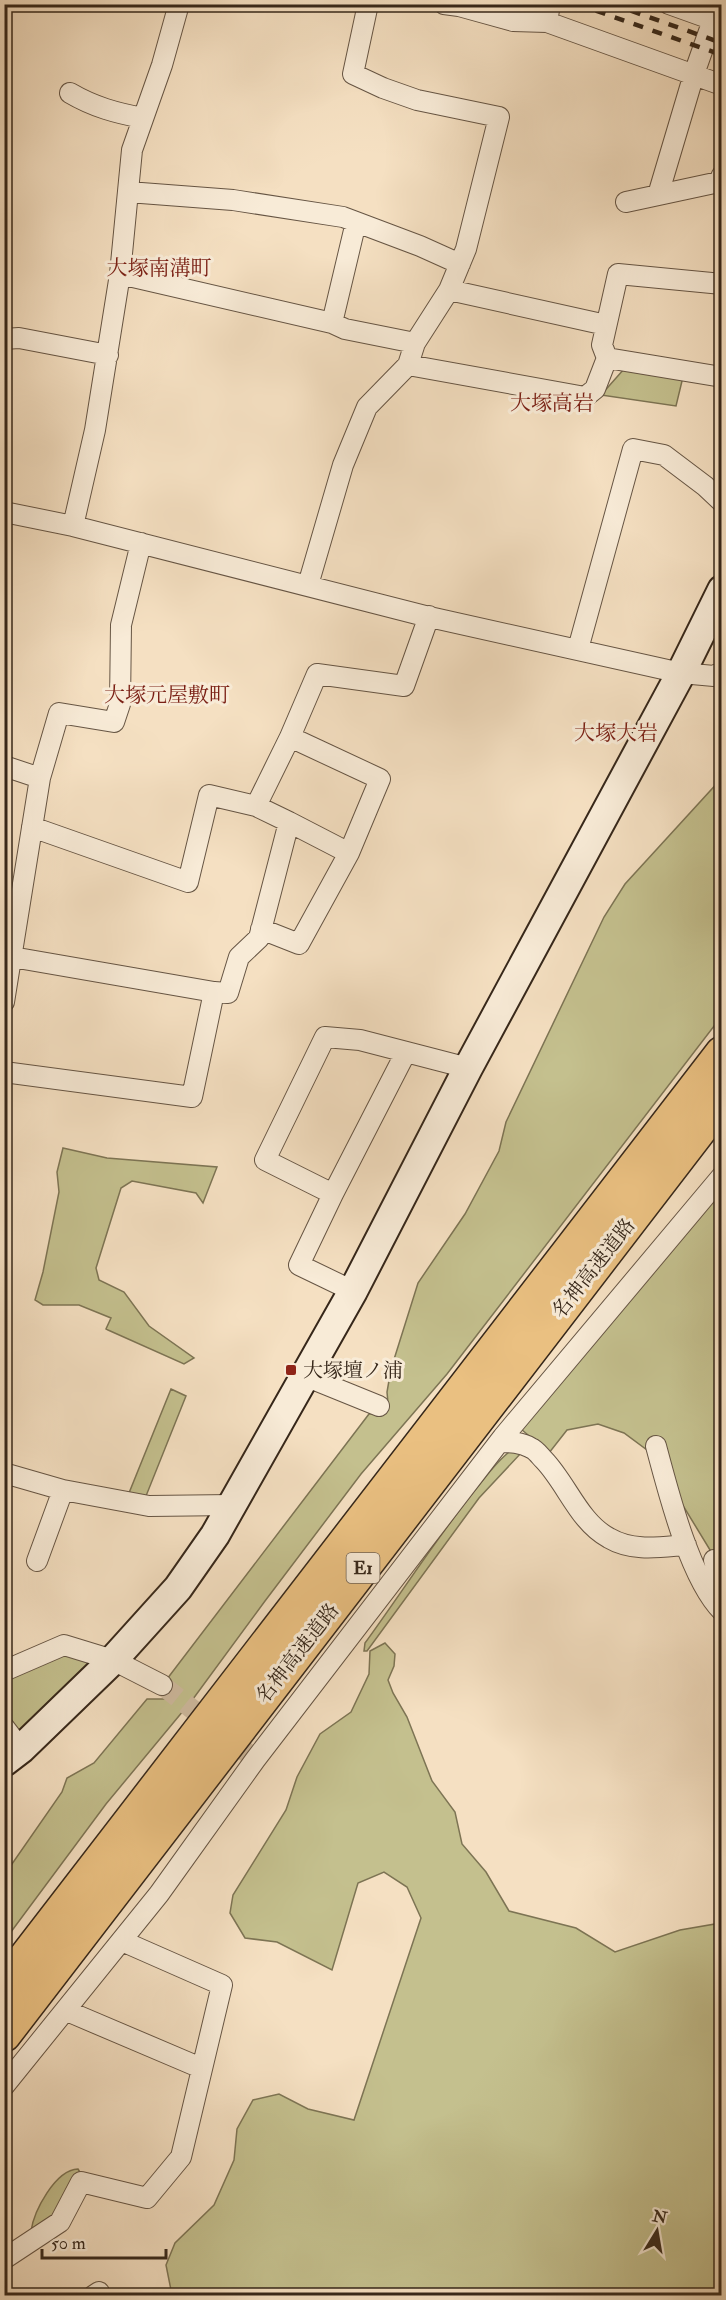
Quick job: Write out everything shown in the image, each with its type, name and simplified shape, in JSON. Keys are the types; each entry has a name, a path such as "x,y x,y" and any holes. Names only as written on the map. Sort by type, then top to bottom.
{"highway":[{"name":"名神高速道路","path":"4,1985 722,1053"},
{"name":"名神高速道路","path":"4,2034 722,1101"}],"street":[{"path":"74,525 95,430 108,355 120,274 132,150 162,65 179,4"},
{"path":"308,585 343,465 367,406 408,365 414,343 449,290 460,264 477,209 499,117 417,100 353,74 368,4"},
{"path":"444,4 513,21 545,10 722,84"},
{"path":"658,195 694,74 717,21 669,4"},
{"path":"70,93 109,111 143,118"},
{"path":"626,202 719,182 722,175"},
{"path":"128,192 233,200 334,215 460,264"},
{"path":"332,324 356,222"},
{"path":"120,274 345,329 414,343"},
{"path":"408,365 585,397 595,389 607,358 602,345 618,274 722,284"},
{"path":"449,290 606,325"},
{"path":"4,339 19,338 108,355"},
{"path":"607,358 722,377"},
{"path":"578,649 633,448 664,455 722,502"},
{"path":"4,512 74,525 429,616 681,673 714,676 722,672"},
{"path":"4,1002 40,778 59,713 114,722 120,704 121,625 141,543"},
{"path":"4,1727 13,1756 113,1660 178,1588 215,1535 353,1291 468,1068 681,673 722,590"},
{"path":"256,806 290,737 317,674 405,686 429,616"},
{"path":"261,929 299,944 349,853 380,779 290,737"},
{"path":"4,766 40,778"},
{"path":"32,827 188,882 209,795 256,806 349,853"},
{"path":"9,961 228,993 239,957 259,938 289,822"},
{"path":"4,1072 192,1097 214,992"},
{"path":"333,1194 265,1160 325,1037 360,1040 468,1068"},
{"path":"353,1291 299,1265 406,1052"},
{"path":"4,2086 68,2011 159,1894 253,1758 499,1442 722,1176"},
{"path":"305,1376 379,1406"},
{"path":"499,1442 515,1442 532,1448 557,1474 578,1509 607,1537 646,1549 686,1545"},
{"path":"656,1446 669,1497 686,1545 710,1600 722,1611"},
{"path":"4,1473 63,1490 150,1506 232,1505"},
{"path":"37,1561 63,1490"},
{"path":"714,1560 722,1591"},
{"path":"4,1671 64,1645 113,1660 162,1685"},
{"path":"4,2259 60,2222 81,2182 147,2198 181,2157 222,1985 122,1941"},
{"path":"68,2011 201,2068"},
{"path":"93,2295 99,2292 100,2295"}],"shaded area":[{"path":"624,369 683,377 676,406 601,395"},
{"path":"721,779 721,1017 447,1374 361,1474 193,1699 106,1804 5,1940 5,1874 62,1792 67,1778 94,1763 147,1699 171,1699 178,1692 167,1679 369,1414 385,1411 388,1403 387,1392 391,1369 418,1283 465,1214 499,1151 506,1122 604,917 625,884"},
{"path":"63,1148 107,1158 217,1167 203,1203 196,1193 132,1181 121,1188 96,1268 99,1280 124,1292 149,1326 194,1358 184,1364 106,1329 111,1318 79,1305 43,1305 35,1300 59,1192 57,1172"},
{"path":"721,1188 721,1568 651,1453 624,1433 598,1424 567,1430 549,1453 521,1429"},
{"path":"171,1389 186,1396 146,1496 129,1493"},
{"path":"512,1450 522,1452 479,1498 367,1651 364,1651 365,1643 447,1527 492,1469"},
{"path":"385,1643 395,1654 394,1666 388,1680 407,1717 432,1781 455,1812 462,1844 486,1872 509,1911 576,1928 615,1952 680,1930 721,1923 721,2295 172,2295 166,2265 175,2243 214,2205 234,2160 237,2129 253,2100 279,2094 308,2109 354,2120 421,1918 407,1887 384,1872 358,1883 332,1970 277,1942 245,1938 230,1913 233,1895 286,1810 297,1777 320,1734 351,1712 369,1674 370,1651"},
{"path":"69,1650 102,1661 20,1737 5,1712 4,1679"},
{"path":"78,2169 81,2174 59,2220 31,2231 36,2213 47,2193 61,2176"}],"tunnel":[{"path":"162,1685 251,1756"}],"railway":[{"path":"577,4 722,55"},
{"path":"612,4 722,43"}],"place":[{"name":"大塚壇ノ浦","path":"291,1370"}],"district":[{"name":"大塚南溝町","path":"159,268"},
{"name":"大塚高岩","path":"552,403"},
{"name":"大塚元屋敷町","path":"167,695"},
{"name":"大塚大岩","path":"616,733"}]}
